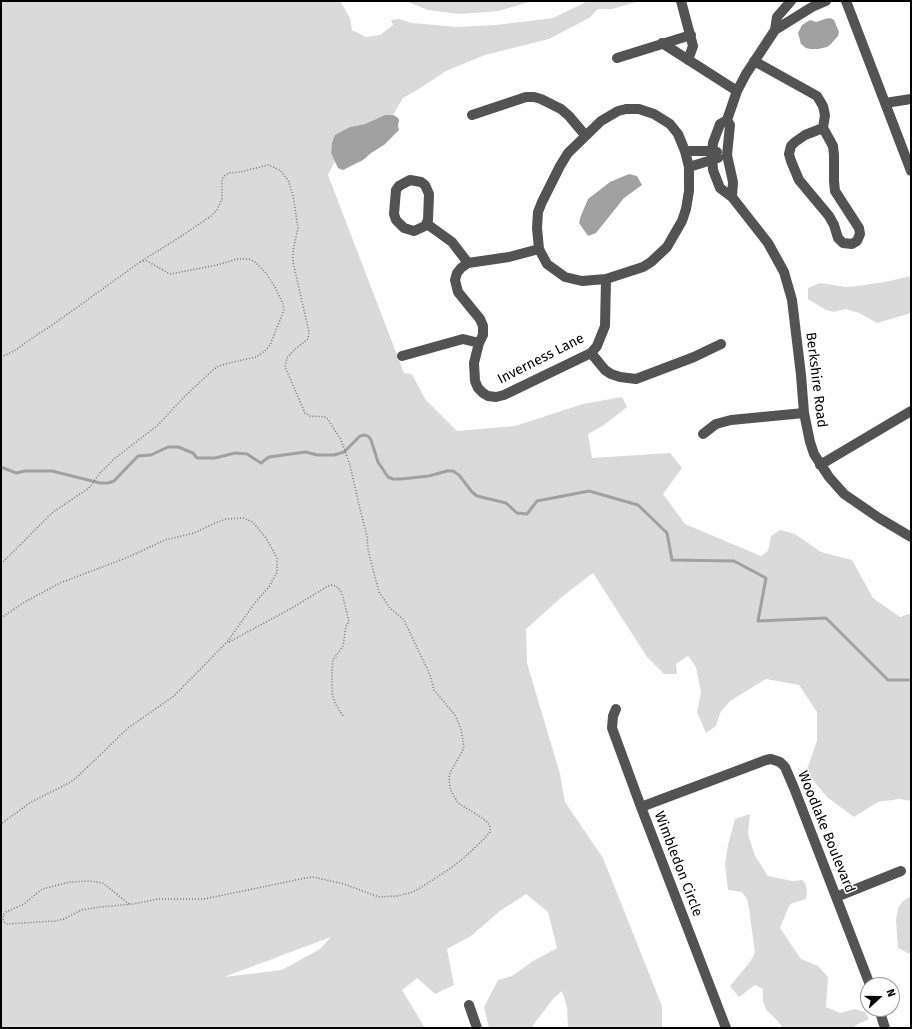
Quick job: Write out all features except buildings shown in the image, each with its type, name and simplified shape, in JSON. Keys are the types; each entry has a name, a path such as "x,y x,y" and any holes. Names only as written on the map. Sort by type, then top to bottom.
{"street":[{"path":"681,1 693,46 688,60"},
{"name":"Berkshire Road","path":"775,30 777,17 791,1"},
{"name":"Berkshire Road","path":"826,1 807,10 775,30 754,61 737,91 726,120 720,124 713,143 713,170 720,188 732,197 768,243 784,272 792,300 804,413 814,454 820,465 844,494 879,518 911,537"},
{"path":"846,1 911,171"},
{"path":"617,58 691,35"},
{"path":"662,43 737,91"},
{"path":"754,61 818,96 823,106 825,115 823,128 833,146 836,191 860,228 860,234 857,241 852,244 842,243 838,238 834,225 829,216 799,180 789,154 794,142 799,138 823,128"},
{"path":"472,115 526,97 534,97 541,99 561,110 569,116 585,135"},
{"path":"884,103 911,99"},
{"path":"626,108 639,109 654,114 670,124 678,134 686,151 689,167 689,191 686,208 678,229 667,246 651,262 643,267 606,280 582,281 565,277 547,264 539,249 537,228 538,212 542,202 568,153 585,135 601,121 618,111 626,108"},
{"name":"Berkshire Road","path":"726,120 730,125 727,155 733,182 732,197"},
{"path":"686,151 712,155 727,155"},
{"path":"689,167 712,155"},
{"path":"410,180 421,182 425,185 429,194 429,215 427,224 414,231 404,228 396,220 394,214 395,196 399,186 405,182 410,180"},
{"path":"427,224 452,242 468,263 509,257 539,249"},
{"name":"Inverness Lane","path":"468,263 460,268 457,273 455,285 458,292 480,319 483,326 483,335 479,343 474,363 475,381 478,388 483,393 496,397 525,385 591,353 597,346 605,326 606,280"},
{"path":"402,356 459,340 469,340 479,343"},
{"path":"591,353 605,370 611,374 620,377 636,378 694,357 721,344"},
{"path":"820,465 911,411"},
{"path":"703,434 716,424 731,420 804,413"},
{"name":"Wimbledon Circle","path":"616,709 613,716 612,728 640,807 726,1028"},
{"name":"Woodlake Boulevard","path":"640,807 766,760 771,759 780,762 785,767 794,788 867,977"},
{"path":"836,897 901,871"},
{"path":"469,1005 477,1028"},
{"path":"882,1017 885,1028"}],"path":[{"path":"1,358 51,326 140,262 180,237 217,210 222,199 222,183 224,176 229,173 240,172 268,165 280,170 288,180 293,195 298,228 293,251 293,262 308,332 308,339 294,350 287,358 285,366 305,413 310,416 326,417 342,443 366,531 368,550 378,592 390,608 404,620 430,675 434,690 455,715 461,729 464,748 450,773 450,790 458,804 477,814 490,826 490,832 465,857 451,868 420,888 397,896 379,897 337,883 313,877 301,878 204,899 158,899 129,904 81,910 64,919 55,921 7,924 3,919 3,915 6,912 24,904 42,889 70,882 89,881 103,883 129,904"},
{"path":"1,564 53,512 90,487 99,474 114,459 158,424 214,369 229,363 256,357 266,350 284,310 280,296 270,279 260,266 249,259 237,258 217,265 170,274 147,261 140,262"},
{"path":"1,618 23,603 68,580 126,558 165,540 194,533 226,519 243,518 253,522 262,531 275,552 278,566 274,579 227,642 174,696 128,728 75,779 31,802 1,824"},
{"path":"227,642 292,608 328,586 336,586 343,596 348,622 343,646 332,662 331,677 333,698 344,716"}],"shaded area":[{"path":"1,1 340,1 350,18 352,30 366,37 380,35 393,25 391,20 399,19 412,23 457,27 496,25 553,18 588,1 640,1 612,9 598,9 589,18 549,39 485,55 446,71 403,98 393,115 385,115 365,124 350,127 332,143 331,153 335,161 328,175 404,373 412,374 425,399 457,431 515,426 583,404 622,397 627,407 604,425 588,434 592,458 670,453 682,468 663,494 685,524 761,556 768,551 771,536 780,530 795,534 821,552 852,560 873,598 900,617 911,613 911,801 899,799 878,802 854,817 827,797 806,772 817,741 817,712 799,685 766,679 730,701 720,713 716,726 706,733 697,712 701,693 696,667 688,656 676,664 677,674 664,674 647,657 593,573 563,596 526,629 527,663 560,774 565,802 603,858 662,1006 662,1028 568,1028 567,1007 562,991 553,999 531,1028 489,1028 484,1007 498,980 512,976 533,961 557,948 548,912 526,894 500,911 471,936 447,949 454,985 435,994 417,978 402,990 425,1028 1,1028","holes":["331,937 320,949 282,970 224,977"]},
{"path":"406,1 532,1 499,11 460,14 428,10"},
{"path":"830,18 834,20 839,32 838,36 831,44 827,47 810,49 801,44 798,33 802,25 810,20 816,22"},
{"path":"385,115 393,115 397,117 399,120 399,130 384,145 363,160 343,170 338,168 331,153 335,135 350,127 365,124"},
{"path":"629,174 637,176 642,185 624,198 596,233 588,236 579,223 588,199 610,182"},
{"path":"911,276 911,313 877,323 859,313 846,309 834,312 826,310 808,299 808,288 820,283 846,287 885,282"},
{"path":"750,814 748,834 755,856 768,876 792,881 802,880 805,883 807,890 806,899 790,904 780,928 801,959 818,966 828,977 826,1007 840,1013 855,1009 860,1010 860,1017 868,1017 869,1019 856,1025 854,1028 783,1028 767,1011 763,1001 763,989 755,985 739,997 730,986 750,962 755,953 747,899 742,892 728,890 725,864 735,819"},
{"path":"911,896 910,954 898,948 896,920 898,908 903,901"}],"waterway":[{"path":"1,467 16,473 25,471 52,471 100,483 108,483 114,481 138,456 151,455 168,447 178,447 193,453 197,458 215,458 235,453 247,454 261,463 269,457 306,452 317,455 334,455 344,452 360,436 365,435 371,440 378,462 388,477 393,479 401,479 429,476 447,471 453,471 459,475 477,496 506,503 517,513 527,514 537,501 589,491 638,505 667,533 672,560 734,561 766,578 758,621 826,618 888,680 911,680"}]}
